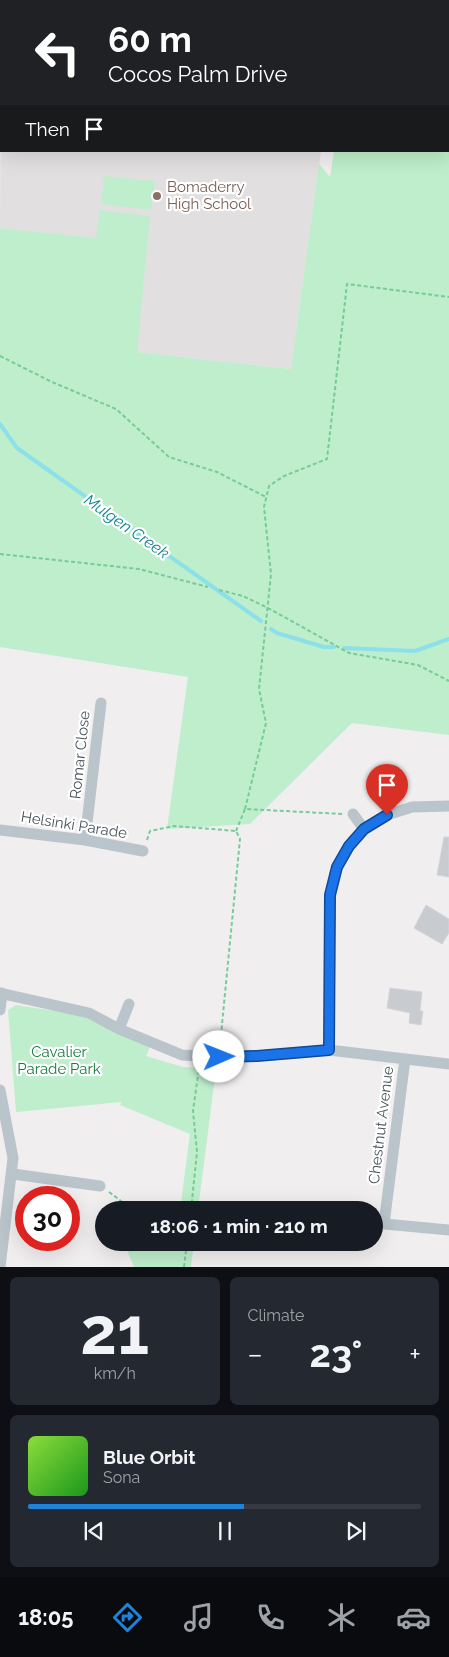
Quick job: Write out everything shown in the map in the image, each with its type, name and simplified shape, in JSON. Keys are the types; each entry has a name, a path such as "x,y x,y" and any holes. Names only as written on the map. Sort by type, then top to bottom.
{"street":[{"name":"Romar Close","path":"85,840 101,702"},
{"path":"329,1050 330,895 337,867 349,846 364,829 387,815 412,807 449,806"},
{"path":"353,814 364,829"},
{"name":"Helsinki Parade","path":"0,830 85,840 143,851"},
{"path":"0,1010 1,993 89,1013 119,1030 182,1055 219,1057 257,1056 329,1050 449,1064"},
{"path":"119,1030 129,1004"},
{"name":"Chestnut Avenue","path":"383,1201 405,1060"},
{"path":"0,1090 3,1120 12,1143 13,1174 0,1267"},
{"path":"13,1174 100,1186"},
{"name":"Chestnut Avenue","path":"383,1223 449,1230"}],"path":[{"path":"219,1057 240,839 236,831 245,809 266,723 259,689 272,574 264,507 268,486 308,464 327,458 347,284 449,297"},
{"path":"0,356 52,382 116,410 169,457 217,472 266,497"},
{"path":"0,554 138,570 208,587"},
{"path":"218,590 243,596 268,608 349,653 418,665 449,681"},
{"path":"245,809 353,814"},
{"path":"143,851 150,831 162,828 174,826 236,831"},
{"path":"192,1201 197,1152 193,1111 201,1056"},
{"path":"100,1186 121,1201"},
{"path":"184,1267 186,1251"}],"shaded area":[{"name":"Bomaderry High School","path":"0,152 321,152 291,369 136,352 147,244 0,228"}],"green space":[{"path":"334,152 449,152 449,735 352,723 250,824 167,829 188,677 0,647 0,228 96,238 100,210 150,216 137,352 291,369 319,164 330,177"},
{"path":"104,176 155,181 151,210 101,204"},
{"name":"Cavalier Parade Park","path":"16,1005 86,1016 150,1047 146,1056 183,1067 216,1069 199,1201 181,1201 190,1134 120,1105 122,1102 16,1112 8,1010"},
{"path":"127,1251 193,1251 191,1267 134,1267"}],"building":[{"path":"444,837 449,837 449,877 437,875"},
{"path":"426,905 449,919 449,933 442,944 414,928"},
{"path":"390,988 422,992 420,1011 423,1011 421,1025 409,1023 410,1013 387,1008"}],"waterway":[{"name":"Mulgen Creek","path":"0,424 17,448 261,621"},
{"name":"Mulgen Creek","path":"271,629 277,633 324,647 334,647"},
{"name":"Mulgen Creek","path":"344,648 415,651 449,639"}],"place":[{"name":"Bomaderry High School","path":"157,196"}],"route":[{"path":"219,1057 329,1050 330,895 337,867 349,846 364,829 387,815"}]}
